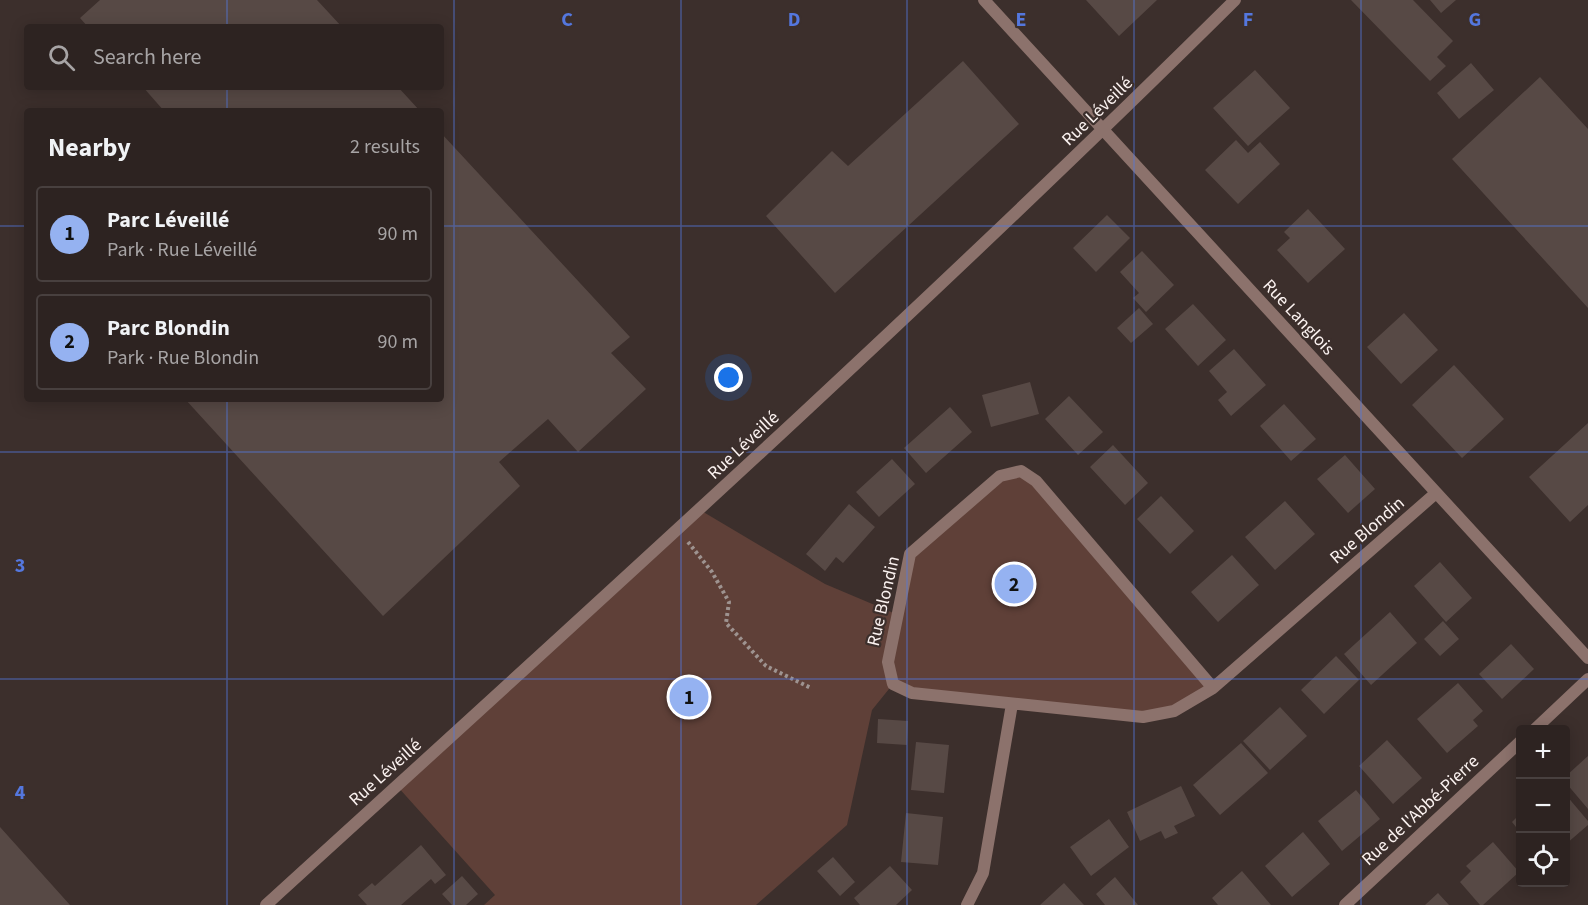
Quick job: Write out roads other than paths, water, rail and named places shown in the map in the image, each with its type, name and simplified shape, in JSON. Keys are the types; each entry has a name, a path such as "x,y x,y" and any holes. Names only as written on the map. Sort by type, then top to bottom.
{"street":[{"name":"Rue Langlois","path":"984,0 1588,658"},
{"name":"Rue Léveillé","path":"266,905 678,530 1103,131 1235,0"},
{"name":"Rue Blondin","path":"1213,688 1036,481 1021,471 1000,476 910,554 888,662 893,684 912,693 1143,717 1174,711 1213,688 1436,493"},
{"path":"1538,725 1588,679"},
{"path":"967,905 983,873 1012,704"},
{"name":"Rue de l'Abbé-Pierre","path":"1345,905 1516,747"}],"place":[{"name":"Parc Blondin","path":"1014,584"},
{"name":"Parc Léveillé","path":"689,697"}]}
